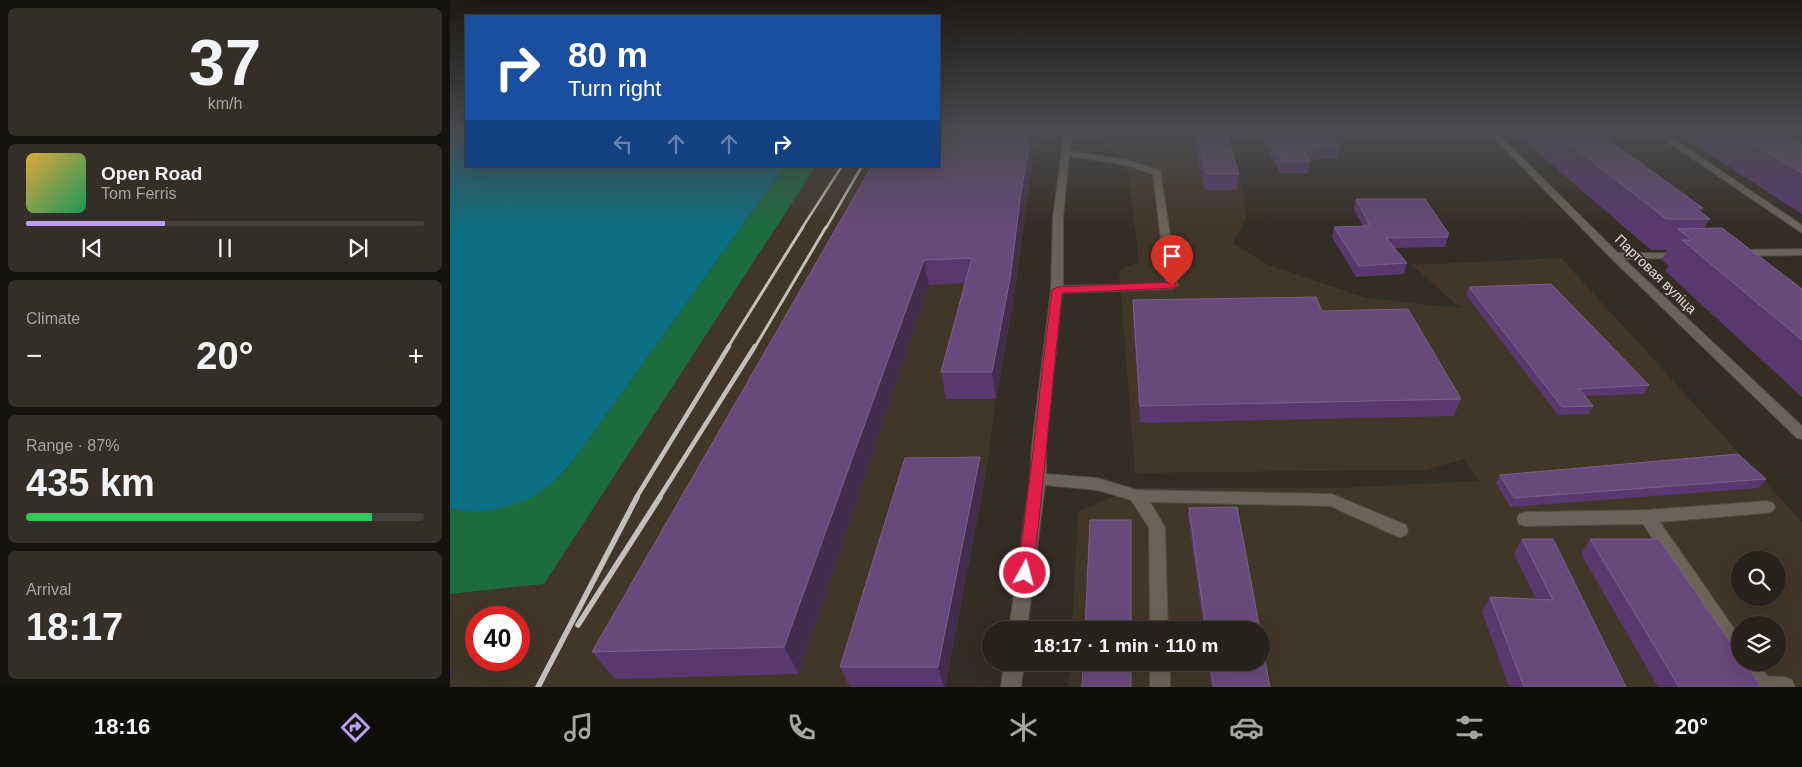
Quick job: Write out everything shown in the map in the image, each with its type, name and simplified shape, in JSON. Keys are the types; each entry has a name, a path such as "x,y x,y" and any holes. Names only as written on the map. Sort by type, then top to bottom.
{"street":[{"path":"1019,621 1038,478 1039,445 1057,290 1058,217 1065,165"},
{"path":"1057,290 1172,286 1157,172 1134,165"},
{"name":"Партовая вуліца","path":"1525,165 1615,256 1802,434"},
{"path":"1706,165 1802,230"},
{"path":"1731,253 1802,252"},
{"path":"1615,256 1693,254"},
{"path":"1038,478 1097,484 1138,496 1332,500 1400,530"},
{"path":"1138,496 1156,527 1159,621"},
{"path":"1525,520 1647,517 1767,507"},
{"path":"1647,517 1731,640"},
{"path":"1011,687 1013,671"},
{"path":"1160,671 1160,687"},
{"path":"1752,671 1762,685 1785,687"}],"shaded area":[{"path":"1032,165 1015,293 996,399 985,481 945,687 450,687 450,594 544,584 815,167"},
{"path":"1127,165 1237,165 1243,189 1246,218 1233,243 1266,264 1366,298 1460,308 1412,265 1561,258 1802,522 1802,687 1068,687 1069,671 1270,671 1270,621 1072,621 1078,511 1135,488 1340,488 1479,481 1464,459 1426,470 1135,473 1119,270 1139,262"}],"green space":[{"path":"784,167 815,167 544,584 450,594 450,508 467,512 545,489 562,474"}],"water":[{"path":"450,165 465,165 465,167 784,167 566,469 550,485 538,493 510,506 479,512 467,512 450,508"}],"building":[{"path":"1026,165 1010,279 992,372 941,372 972,258 924,260 784,647 592,652 871,167"},
{"path":"1204,165 1236,165 1239,174 1206,174"},
{"path":"1597,165 1643,165 1703,208 1695,208 1710,219 1666,219"},
{"path":"1788,165 1802,165 1802,173"},
{"path":"1356,199 1425,199 1449,234 1446,234 1448,237 1386,238 1407,263 1359,266 1334,227 1370,226"},
{"path":"1722,228 1802,289 1802,340 1682,240 1692,240 1678,229"},
{"path":"1551,284 1649,385 1579,389 1593,406 1562,407 1469,287"},
{"path":"1316,297 1322,311 1408,309 1461,399 1140,406 1133,300"},
{"path":"1738,454 1766,479 1514,498 1500,475"},
{"path":"980,457 938,667 840,667 905,458"},
{"path":"1237,507 1258,621 1205,621 1189,508"},
{"path":"1090,520 1131,520 1131,621 1085,621"},
{"path":"1522,539 1553,539 1626,687 1524,687 1490,597 1553,600"},
{"path":"1590,539 1659,539 1731,643 1731,671 1751,671 1761,687 1679,687"},
{"path":"1083,671 1131,671 1131,687 1082,687"},
{"path":"1211,671 1267,671 1270,687 1214,687"}],"railway":[{"path":"802,228 841,167"},
{"path":"826,228 861,167"},
{"path":"728,347 803,227"},
{"path":"755,347 826,227"},
{"path":"636,498 729,346"},
{"path":"659,498 755,346"},
{"path":"538,687 637,497"},
{"path":"578,625 660,497"}],"route":[{"path":"1025,573 1038,478 1039,445 1057,290 1172,286"}]}
